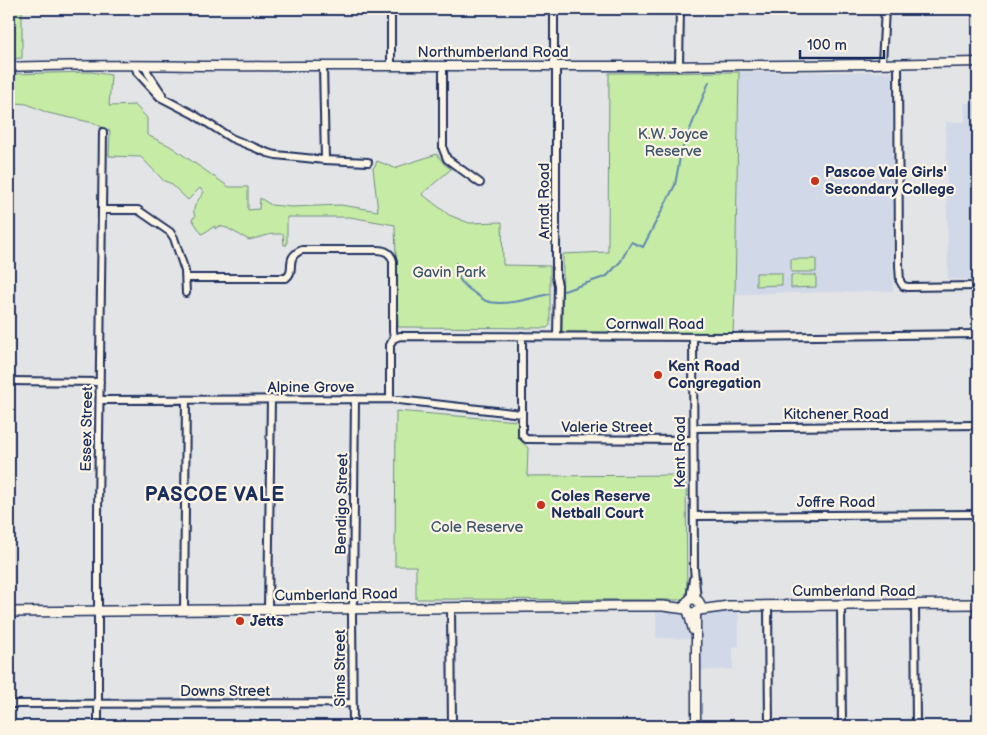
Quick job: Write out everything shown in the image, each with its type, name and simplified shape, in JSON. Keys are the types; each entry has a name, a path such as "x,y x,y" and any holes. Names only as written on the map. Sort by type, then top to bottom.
{"main road":[{"name":"Cumberland Road","path":"9,612 978,604"}],"street":[{"path":"390,66 391,9"},
{"name":"Arndt Road","path":"554,9 557,336"},
{"path":"679,65 680,9"},
{"path":"882,63 885,9"},
{"name":"Northumberland Road","path":"9,67 86,65 555,66 978,62"},
{"path":"898,63 899,266 901,284 905,286 978,286"},
{"path":"135,65 137,72 157,94 243,143 276,155 368,162"},
{"path":"145,65 148,73 166,99"},
{"path":"323,66 325,160"},
{"path":"444,66 443,149 448,159 480,183"},
{"name":"Essex Street","path":"98,726 103,132"},
{"path":"102,210 138,210 170,232 186,271 186,293"},
{"path":"186,278 286,278 290,275 292,257 302,250 382,250 389,253 393,261 394,338 391,341 390,350 390,399"},
{"name":"Cornwall Road","path":"394,338 403,336 978,334"},
{"path":"522,336 522,414"},
{"name":"Kent Road","path":"693,336 693,606 696,726"},
{"path":"9,380 100,382"},
{"path":"268,610 271,399"},
{"name":"Bendigo Street","path":"352,609 355,399"},
{"name":"Alpine Grove","path":"100,400 390,399 522,414"},
{"path":"184,610 186,400"},
{"name":"Valerie Street","path":"522,414 522,435 526,439 532,440 694,440"},
{"name":"Kitchener Road","path":"694,428 978,425"},
{"name":"Joffre Road","path":"694,516 978,514"},
{"path":"915,604 916,726"},
{"path":"768,605 769,726"},
{"path":"841,605 842,726"},
{"path":"451,608 452,726"},
{"name":"Sims Street","path":"352,609 353,726"},
{"name":"Downs Street","path":"9,704 352,703"}],"shaded area":[{"name":"Pascoe Vale Girls' Secondary College","path":"739,72 892,72 893,291 735,294"},
{"path":"964,103 978,103 978,280 948,279 946,122 965,122"},
{"path":"739,610 739,646 733,647 733,669 699,671 697,639 656,638 656,612"}],"green space":[{"path":"9,9 22,9 22,58 9,59"},
{"name":"Gavin Park","path":"91,72 111,75 109,106 135,105 147,118 147,135 170,146 229,187 248,187 248,210 259,209 260,198 271,205 292,207 341,205 378,211 373,168 377,161 397,169 397,167 437,154 444,164 451,169 422,194 449,215 469,223 502,222 503,265 550,266 550,325 547,328 398,327 395,225 350,217 287,217 287,245 284,245 283,234 272,234 249,240 227,228 219,226 215,229 215,226 202,234 192,219 195,217 194,210 196,204 204,192 200,188 188,200 170,183 164,181 141,157 109,156 110,131 94,123 48,113 27,104 15,103 9,106 9,74"},
{"name":"K.W. Joyce Reserve","path":"739,72 733,333 562,332 563,254 608,252 609,73"},
{"path":"791,259 816,259 816,272 791,272"},
{"path":"756,273 782,273 782,285 756,286"},
{"path":"791,275 816,275 816,287 791,288"},
{"name":"Cole Reserve","path":"396,411 518,421 519,438 528,448 527,476 686,475 687,600 416,599 416,566 395,566"}],"waterway":[{"path":"564,291 607,276 621,261 631,242 643,247 675,185 681,152 709,82"},
{"path":"456,263 457,273 462,283 486,301 501,303 526,300 549,294"}],"place":[{"name":"Pascoe Vale Girls' Secondary College","path":"815,181"},
{"name":"Kent Road Congregation","path":"658,375"},
{"name":"Coles Reserve Netball Court","path":"541,505"},
{"name":"Jetts","path":"240,621"}],"district":[{"name":"PASCOE VALE","path":"215,495"}]}
